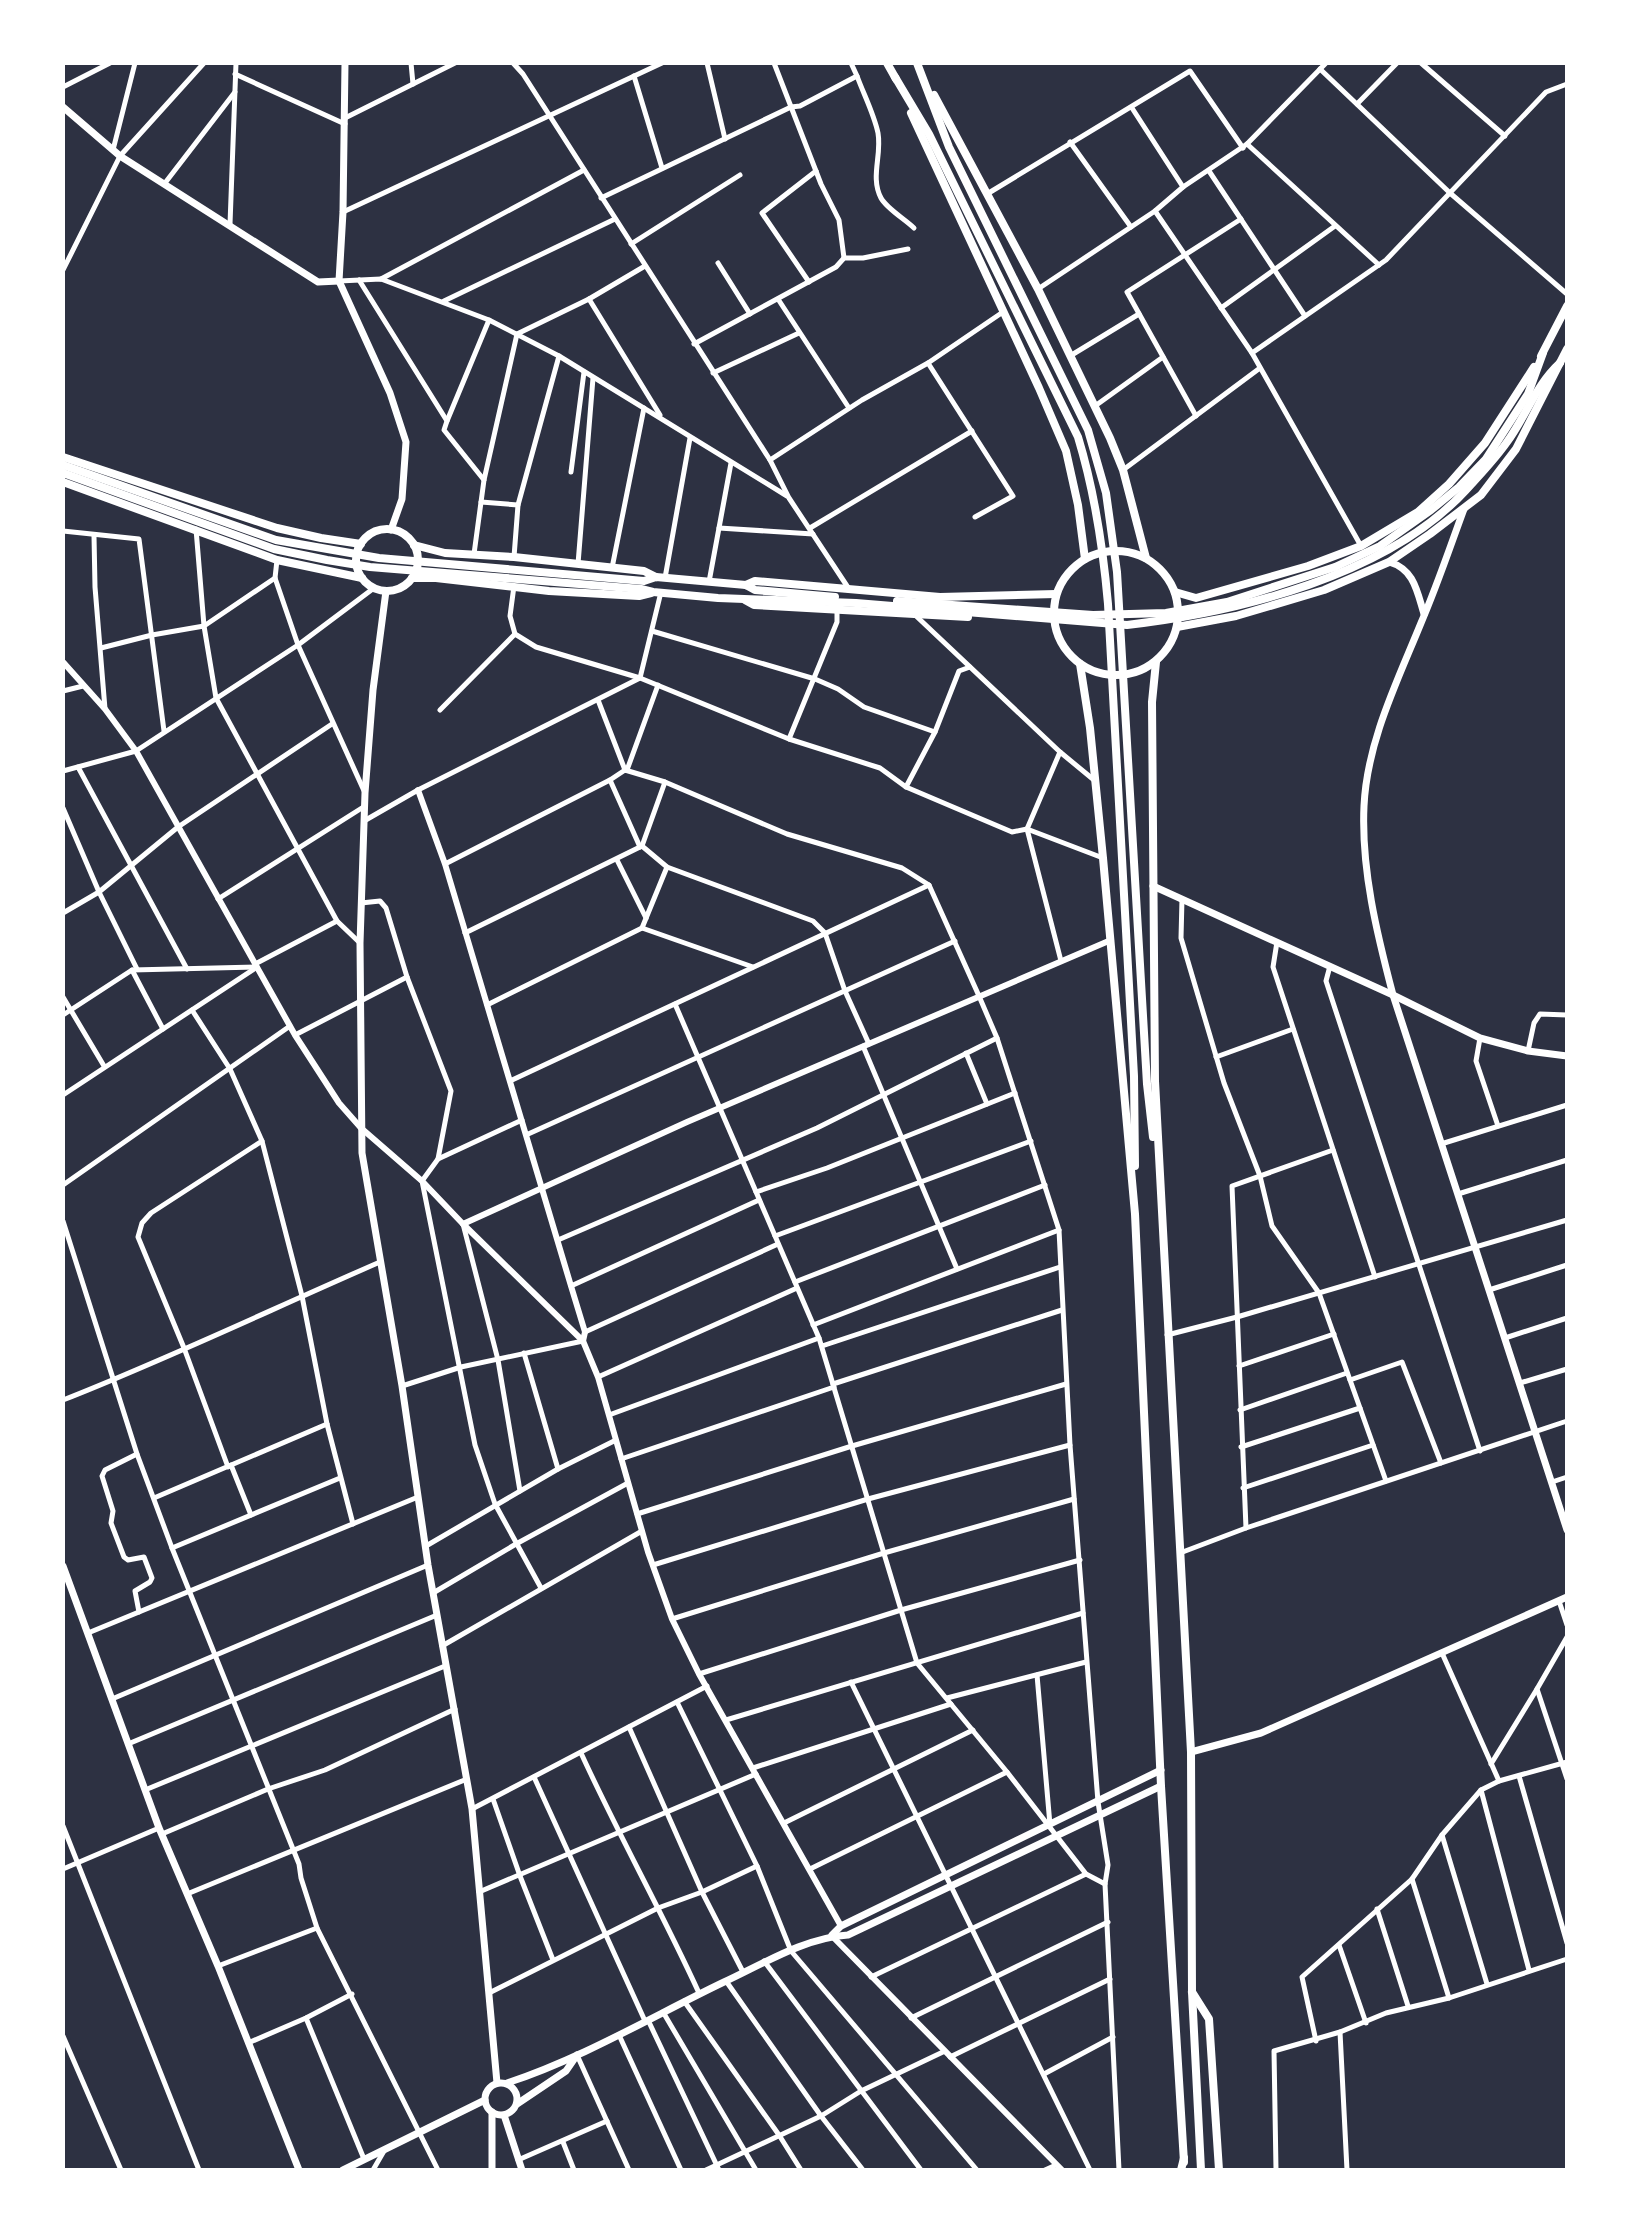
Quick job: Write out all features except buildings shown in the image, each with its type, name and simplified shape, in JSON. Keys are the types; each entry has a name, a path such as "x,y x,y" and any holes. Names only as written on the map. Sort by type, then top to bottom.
{"main road":[{"path":"345,63 343,212 339,281 390,393 406,442 402,499 391,530"},
{"path":"887,63 929,134 1079,437 1092,481 1104,556 1118,756 1134,1076 1135,1214 1161,1786 1183,2170"},
{"path":"917,63 1038,289 1095,406 1123,470 1146,558"},
{"path":"917,63 949,147 1088,430 1106,493 1117,572 1147,1084 1161,1216"},
{"path":"895,76 1040,388 1066,451 1078,505 1085,559"},
{"path":"63,107 120,156 318,282 339,281"},
{"path":"1175,592 1196,598 1308,566 1361,545 1418,512 1449,484 1485,443 1543,353 1567,306"},
{"path":"1177,627 1236,616 1324,590 1389,562 1464,509 1481,495 1516,449 1567,349"},
{"path":"362,578 356,561 361,544 374,532 391,530 404,535 414,545 431,551 645,571 661,578 746,585 755,590 1093,615 1166,613 1227,602 1335,567 1380,546 1431,510 1459,487 1486,459 1528,394 1543,353"},
{"path":"412,578 639,596 657,592 745,600 754,597 856,603 1126,625 1233,608 1338,573 1384,553 1438,516 1464,492 1507,442 1546,375 1560,363"},
{"path":"63,457 277,528 361,544"},
{"path":"63,466 276,540 379,558 642,585 657,592"},
{"path":"63,473 274,549 327,560 370,567 642,585 661,578"},
{"path":"63,482 277,560 362,578 374,588 386,591 401,588 412,578 418,559 414,545"},
{"path":"1464,509 1425,615 1381,722 1364,804 1364,836 1370,892 1393,995 1567,1529"},
{"path":"1105,551 1126,551 1146,558 1168,578 1175,592 1177,627 1169,646 1156,662 1145,669 1121,676 1107,675 1080,664 1063,646 1053,616 1056,594 1068,574 1085,559 1105,551"},
{"path":"1389,562 1402,566 1415,584 1425,615"},
{"path":"746,585 755,581 940,597 1056,594"},
{"path":"1230,590 1236,616"},
{"path":"386,591 373,690 365,793 360,943 361,1128 365,1175 402,1386 428,1566 472,1809 497,2083"},
{"path":"745,600 754,605 1024,621 1055,628"},
{"path":"1156,662 1152,709 1155,1082 1191,1752 1192,1992 1201,2170"},
{"path":"1080,664 1090,728 1103,858 1135,1214"},
{"path":"1153,886 1393,995 1480,1038 1528,1051 1567,1056"},
{"path":"63,1566 160,1831 218,1966 299,2170"},
{"path":"1191,1752 1261,1733 1563,1599"},
{"path":"832,1936 841,1926 1161,1770"},
{"path":"577,2055 566,2071 517,2104 510,2113 504,2115 492,2112 487,2107 485,2100 488,2089 497,2083 507,2083 577,2055 764,1961 832,1936 848,1935 1161,1786"},
{"path":"1192,1992 1209,2019 1219,2170"},
{"path":"507,2083 516,2092 517,2104"},
{"path":"343,2170 485,2100"},
{"path":"492,2112 492,2170"},
{"path":"504,2115 522,2170"}],"street":[{"path":"63,87 110,63"},
{"path":"113,149 135,63"},
{"path":"63,270 120,156 204,63"},
{"path":"230,225 236,63"},
{"path":"411,63 413,84"},
{"path":"235,74 345,121 455,63"},
{"path":"343,212 662,63"},
{"path":"707,63 725,139"},
{"path":"774,63 816,171 839,220 844,258"},
{"path":"851,63 877,131 880,147 876,165 877,187 882,201 914,228"},
{"path":"1038,289 1155,211 1183,187 1245,146 1326,63"},
{"path":"1357,104 1397,63"},
{"path":"1421,63 1505,136"},
{"path":"516,64 770,460 789,498 849,589"},
{"path":"1320,69 1450,193 1567,294"},
{"path":"987,194 1190,71 1245,146 1379,265"},
{"path":"634,76 662,169"},
{"path":"601,198 791,107 800,106 857,76"},
{"path":"1252,353 1379,265 1546,92 1567,83"},
{"path":"165,183 235,92"},
{"path":"1132,108 1183,187"},
{"path":"1070,142 1131,227"},
{"path":"381,279 584,170"},
{"path":"809,282 762,214 816,171"},
{"path":"1209,171 1305,316"},
{"path":"631,244 740,175"},
{"path":"1155,211 1252,353 1361,545"},
{"path":"443,301 615,219"},
{"path":"1196,416 1128,292 1241,219"},
{"path":"1221,308 1335,226"},
{"path":"694,344 836,267 844,258 863,258 908,249"},
{"path":"718,263 750,314"},
{"path":"517,334 589,299 645,266"},
{"path":"339,281 381,279 489,320 559,356 789,498"},
{"path":"359,280 447,421"},
{"path":"589,299 662,418"},
{"path":"778,299 849,408"},
{"path":"770,460 849,408 928,363 1003,312"},
{"path":"1070,356 1139,314"},
{"path":"484,480 444,430 489,320"},
{"path":"713,373 799,333"},
{"path":"474,554 484,480 517,334"},
{"path":"513,557 518,505 559,356"},
{"path":"1095,406 1163,357"},
{"path":"928,363 1013,496 975,517"},
{"path":"1123,470 1260,368"},
{"path":"571,472 584,372"},
{"path":"578,564 593,378"},
{"path":"612,568 644,408"},
{"path":"810,528 972,431"},
{"path":"661,578 690,438"},
{"path":"709,582 731,463"},
{"path":"481,502 518,505"},
{"path":"719,528 814,534"},
{"path":"196,530 204,626 216,698 337,920 360,943"},
{"path":"63,531 139,540 164,731"},
{"path":"94,536 95,587 105,709"},
{"path":"277,560 275,578 298,645 365,793"},
{"path":"101,648 204,626 275,578"},
{"path":"514,586 510,616 515,634 536,646 640,678 789,739 880,768 906,788 1012,832 1027,829 1103,858"},
{"path":"63,771 136,751 298,645 374,588"},
{"path":"365,821 418,790 640,678 652,631 657,592"},
{"path":"789,739 838,622 836,610"},
{"path":"914,614 1060,752 1094,780"},
{"path":"652,631 816,679 838,689 864,707 935,732"},
{"path":"440,710 515,634"},
{"path":"63,663 105,709 136,751 295,1035 339,1103 361,1128 422,1181 583,1341 598,1377 642,1531 671,1619 699,1674 841,1926"},
{"path":"906,788 935,732 959,671 970,667"},
{"path":"445,864 626,770 657,685"},
{"path":"63,691 83,686"},
{"path":"598,700 626,770"},
{"path":"63,913 99,892 178,827 332,724"},
{"path":"1060,752 1027,829 1061,961"},
{"path":"78,767 187,969"},
{"path":"626,770 665,782 787,834 902,868 929,885 997,1038 1059,1230 1066,1384 1086,1662 1098,1802 1108,1865 1105,1884 1119,2170"},
{"path":"610,780 641,847 667,867 813,921 825,933 884,1094 957,1269"},
{"path":"465,933 641,847 665,782"},
{"path":"418,790 445,864 558,1240 584,1332 583,1341"},
{"path":"218,899 365,806"},
{"path":"63,808 163,1029"},
{"path":"63,834 72,831"},
{"path":"617,860 646,918"},
{"path":"487,1005 642,928 667,867"},
{"path":"510,1082 929,885"},
{"path":"1182,899 1181,938 1216,1057 1260,1176 1272,1226 1319,1293 1386,1481"},
{"path":"361,903 374,901 384,904 407,977 451,1091 438,1159 422,1181 475,1446 495,1504 541,1588"},
{"path":"63,1095 256,966 337,920"},
{"path":"642,928 753,967"},
{"path":"463,1224 720,1108 1111,940"},
{"path":"526,1135 955,941"},
{"path":"1277,942 1273,967 1375,1277"},
{"path":"63,1015 134,969 256,966"},
{"path":"1329,966 1326,981 1480,1451"},
{"path":"295,1035 407,977"},
{"path":"63,997 104,1066"},
{"path":"675,1004 819,1338 918,1663 1057,1834 1086,1874 1105,1884"},
{"path":"192,1010 230,1069 262,1141 302,1296 327,1424 353,1524"},
{"path":"1528,1051 1534,1023 1540,1014 1567,1015"},
{"path":"63,1185 290,1026"},
{"path":"1216,1057 1293,1029"},
{"path":"558,1240 817,1128 997,1038"},
{"path":"1480,1038 1476,1061 1498,1126"},
{"path":"966,1053 987,1104"},
{"path":"756,1192 1015,1093"},
{"path":"1441,1144 1567,1105"},
{"path":"438,1159 522,1120"},
{"path":"251,1515 138,1237 142,1223 151,1213 262,1141"},
{"path":"775,1236 1031,1141"},
{"path":"1246,1528 1232,1186 1333,1150"},
{"path":"1458,1194 1567,1160"},
{"path":"598,1377 796,1285 1045,1185"},
{"path":"571,1286 759,1200"},
{"path":"63,1220 137,1454 299,1864 317,1928 438,2170"},
{"path":"1167,1335 1567,1220"},
{"path":"463,1224 498,1360 520,1491"},
{"path":"813,1325 1059,1230"},
{"path":"584,1332 778,1244"},
{"path":"63,1401 115,1381 380,1262"},
{"path":"1489,1290 1567,1265"},
{"path":"821,1346 1060,1266"},
{"path":"621,1459 833,1385 1062,1310"},
{"path":"1505,1338 1567,1318"},
{"path":"1239,1366 1334,1334"},
{"path":"609,1415 819,1338"},
{"path":"402,1386 461,1367 583,1341"},
{"path":"524,1353 558,1469"},
{"path":"1240,1410 1402,1362 1441,1462"},
{"path":"1520,1383 1567,1369"},
{"path":"637,1514 852,1446 1066,1384"},
{"path":"1241,1447 1360,1408"},
{"path":"1180,1553 1246,1528 1567,1421"},
{"path":"154,1498 327,1424"},
{"path":"426,1546 495,1504 616,1440"},
{"path":"653,1565 868,1499 1070,1445"},
{"path":"1243,1488 1373,1445"},
{"path":"137,1454 105,1469 102,1476 113,1511 111,1522 124,1557 128,1560 144,1558 152,1578 150,1583 135,1591 139,1612"},
{"path":"1552,1482 1567,1477"},
{"path":"172,1548 340,1478"},
{"path":"433,1593 628,1483"},
{"path":"88,1633 418,1497"},
{"path":"671,1619 884,1553 1074,1499"},
{"path":"442,1646 642,1531"},
{"path":"699,1674 901,1610 1080,1560"},
{"path":"112,1699 428,1566"},
{"path":"1563,1599 1567,1625"},
{"path":"726,1720 1083,1613"},
{"path":"128,1744 437,1615"},
{"path":"1491,1764 1567,1637"},
{"path":"1442,1653 1499,1781"},
{"path":"480,1892 720,1790 754,1771 949,1701 1086,1662"},
{"path":"145,1790 445,1667"},
{"path":"1037,1675 1049,1825"},
{"path":"850,1682 1090,2170"},
{"path":"472,1809 707,1686"},
{"path":"1537,1689 1565,1762 1567,1780"},
{"path":"677,1702 757,1866 791,1951 977,2170"},
{"path":"63,1869 325,1769 455,1709"},
{"path":"629,1727 702,1892 743,1972"},
{"path":"784,1823 973,1730"},
{"path":"581,1753 699,1993"},
{"path":"1317,2040 1301,1977 1412,1879 1442,1835 1481,1790 1499,1781 1565,1762"},
{"path":"810,1869 1007,1772"},
{"path":"1519,1776 1567,1942"},
{"path":"534,1777 605,1933 718,2167"},
{"path":"187,1894 467,1779"},
{"path":"1481,1790 1529,1970"},
{"path":"494,1799 553,1960"},
{"path":"63,1826 199,2170"},
{"path":"1442,1835 1487,1984"},
{"path":"489,1993 605,1933 757,1866"},
{"path":"871,1977 1086,1874"},
{"path":"1412,1879 1448,1998"},
{"path":"1377,1909 1408,2006"},
{"path":"911,2018 1108,1922"},
{"path":"218,1966 317,1928"},
{"path":"832,1936 1059,2167"},
{"path":"1339,1945 1366,2023"},
{"path":"1276,2170 1274,2051 1317,2040 1408,2006 1448,1998 1567,1959"},
{"path":"764,1961 921,2170"},
{"path":"706,2170 718,2167 821,2116 862,2091 1019,2024 1110,1979"},
{"path":"726,1981 821,2116 863,2170"},
{"path":"248,2043 306,2018 352,1994"},
{"path":"684,2001 801,2170"},
{"path":"663,2012 756,2170"},
{"path":"306,2018 364,2159"},
{"path":"1340,2032 1347,2170"},
{"path":"619,2035 681,2170"},
{"path":"63,2036 121,2170"},
{"path":"1044,2074 1113,2037"},
{"path":"577,2055 629,2170"},
{"path":"518,2160 607,2121"},
{"path":"563,2142 574,2170"},
{"path":"373,2170 384,2151"},
{"path":"1045,2170 1059,2167"}]}
